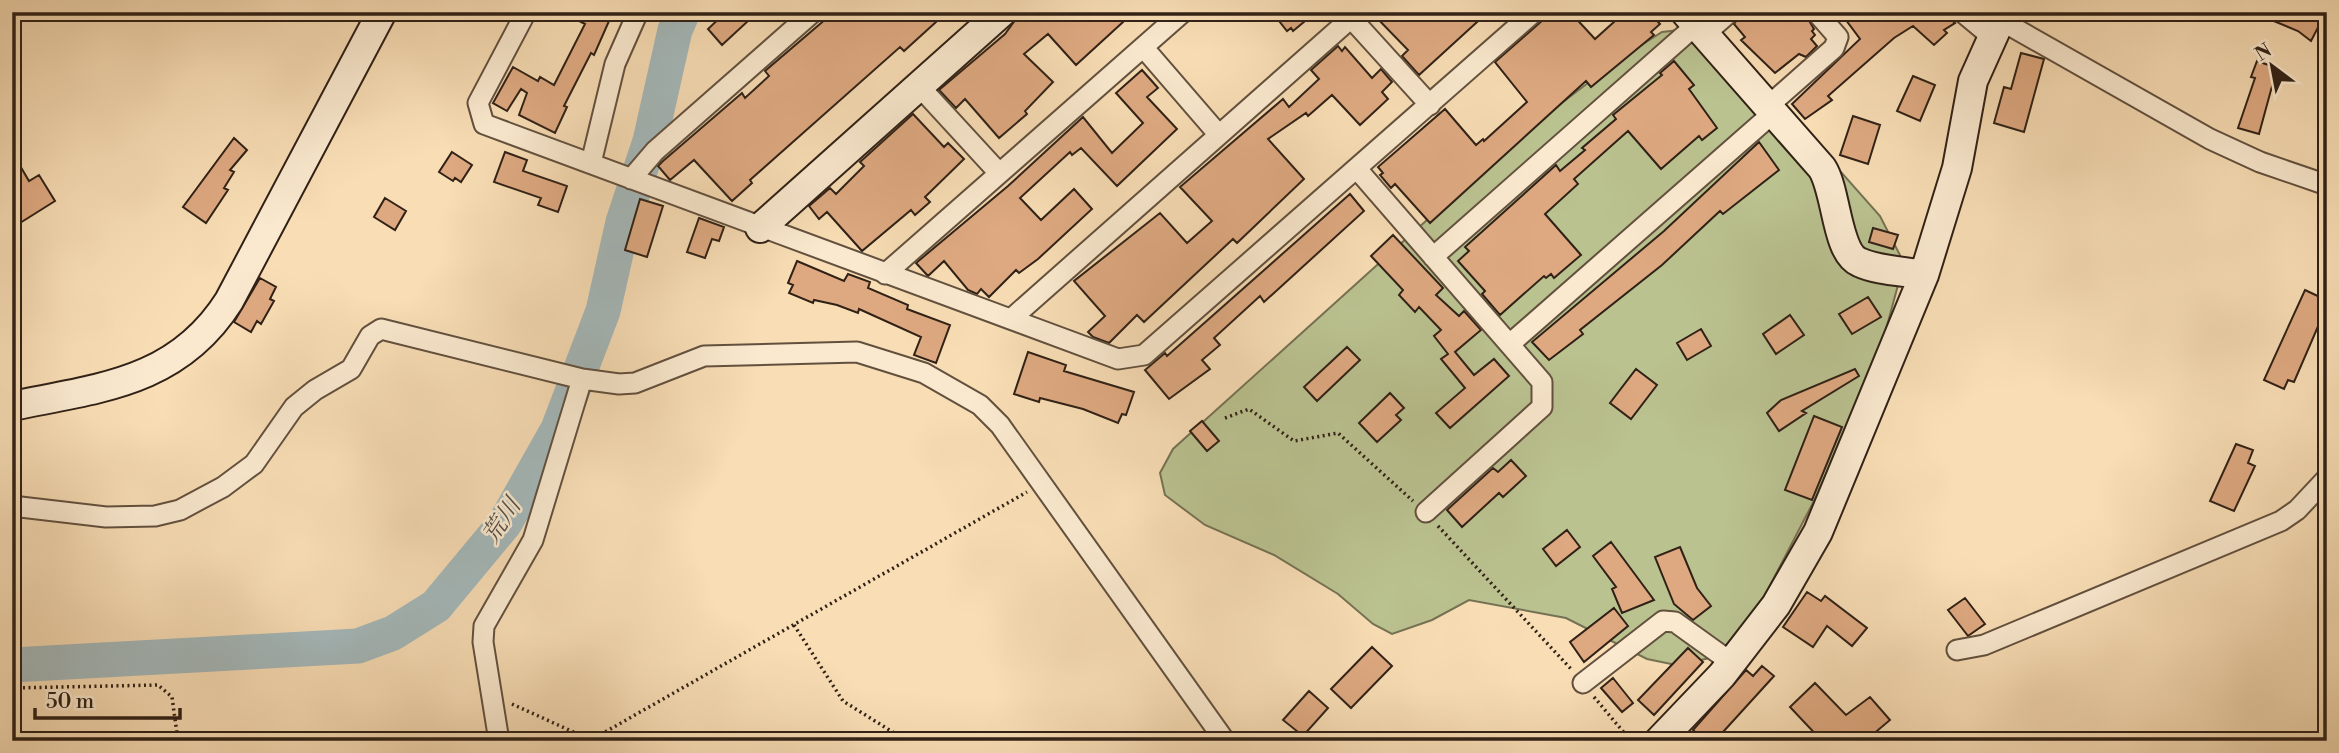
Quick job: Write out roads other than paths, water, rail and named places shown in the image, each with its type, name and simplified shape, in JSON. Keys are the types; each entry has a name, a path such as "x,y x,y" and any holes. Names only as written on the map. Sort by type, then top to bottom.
{"street":[{"path":"12,406 138,377 177,358 204,335 229,301 382,12"},
{"path":"526,12 480,98 482,122 1113,359 1138,358 1534,12"},
{"path":"591,163 615,64 638,12"},
{"path":"631,179 681,128 813,12"},
{"path":"760,228 1002,12"},
{"path":"885,274 1183,12"},
{"path":"1433,257 1695,24 1730,12"},
{"path":"1511,344 1769,111 1834,48 1838,37 1816,12"},
{"path":"1962,12 1999,23 2210,139 2260,162 2327,185"},
{"path":"1010,319 1354,15 1430,105"},
{"path":"1659,741 1732,663 1776,605 1818,532 1924,275 1957,168 1973,81 1999,23"},
{"path":"1695,24 1769,111 1816,160 1829,179 1844,244 1850,255 1858,262 1924,275"},
{"path":"1143,47 1219,135"},
{"path":"919,86 999,173"},
{"path":"1357,169 1542,382 1544,405 1426,512"},
{"path":"12,506 106,517 155,516 180,510 231,482 254,464 273,432 294,408 315,390 351,369 370,336 377,330 439,342 582,379 619,384 635,383 704,356 866,353 915,368 980,405 1015,443 1225,741"},
{"path":"499,741 483,642 485,620 533,540 582,379"},
{"path":"1957,650 1984,645 2281,521 2297,510 2327,478"},
{"path":"1583,684 1663,621 1675,622 1732,663"}],"waterway":[{"name":"荒川","path":"12,665 358,646 393,633 436,606 505,523 558,429 603,311 623,222 650,141 675,30 683,12"}]}
